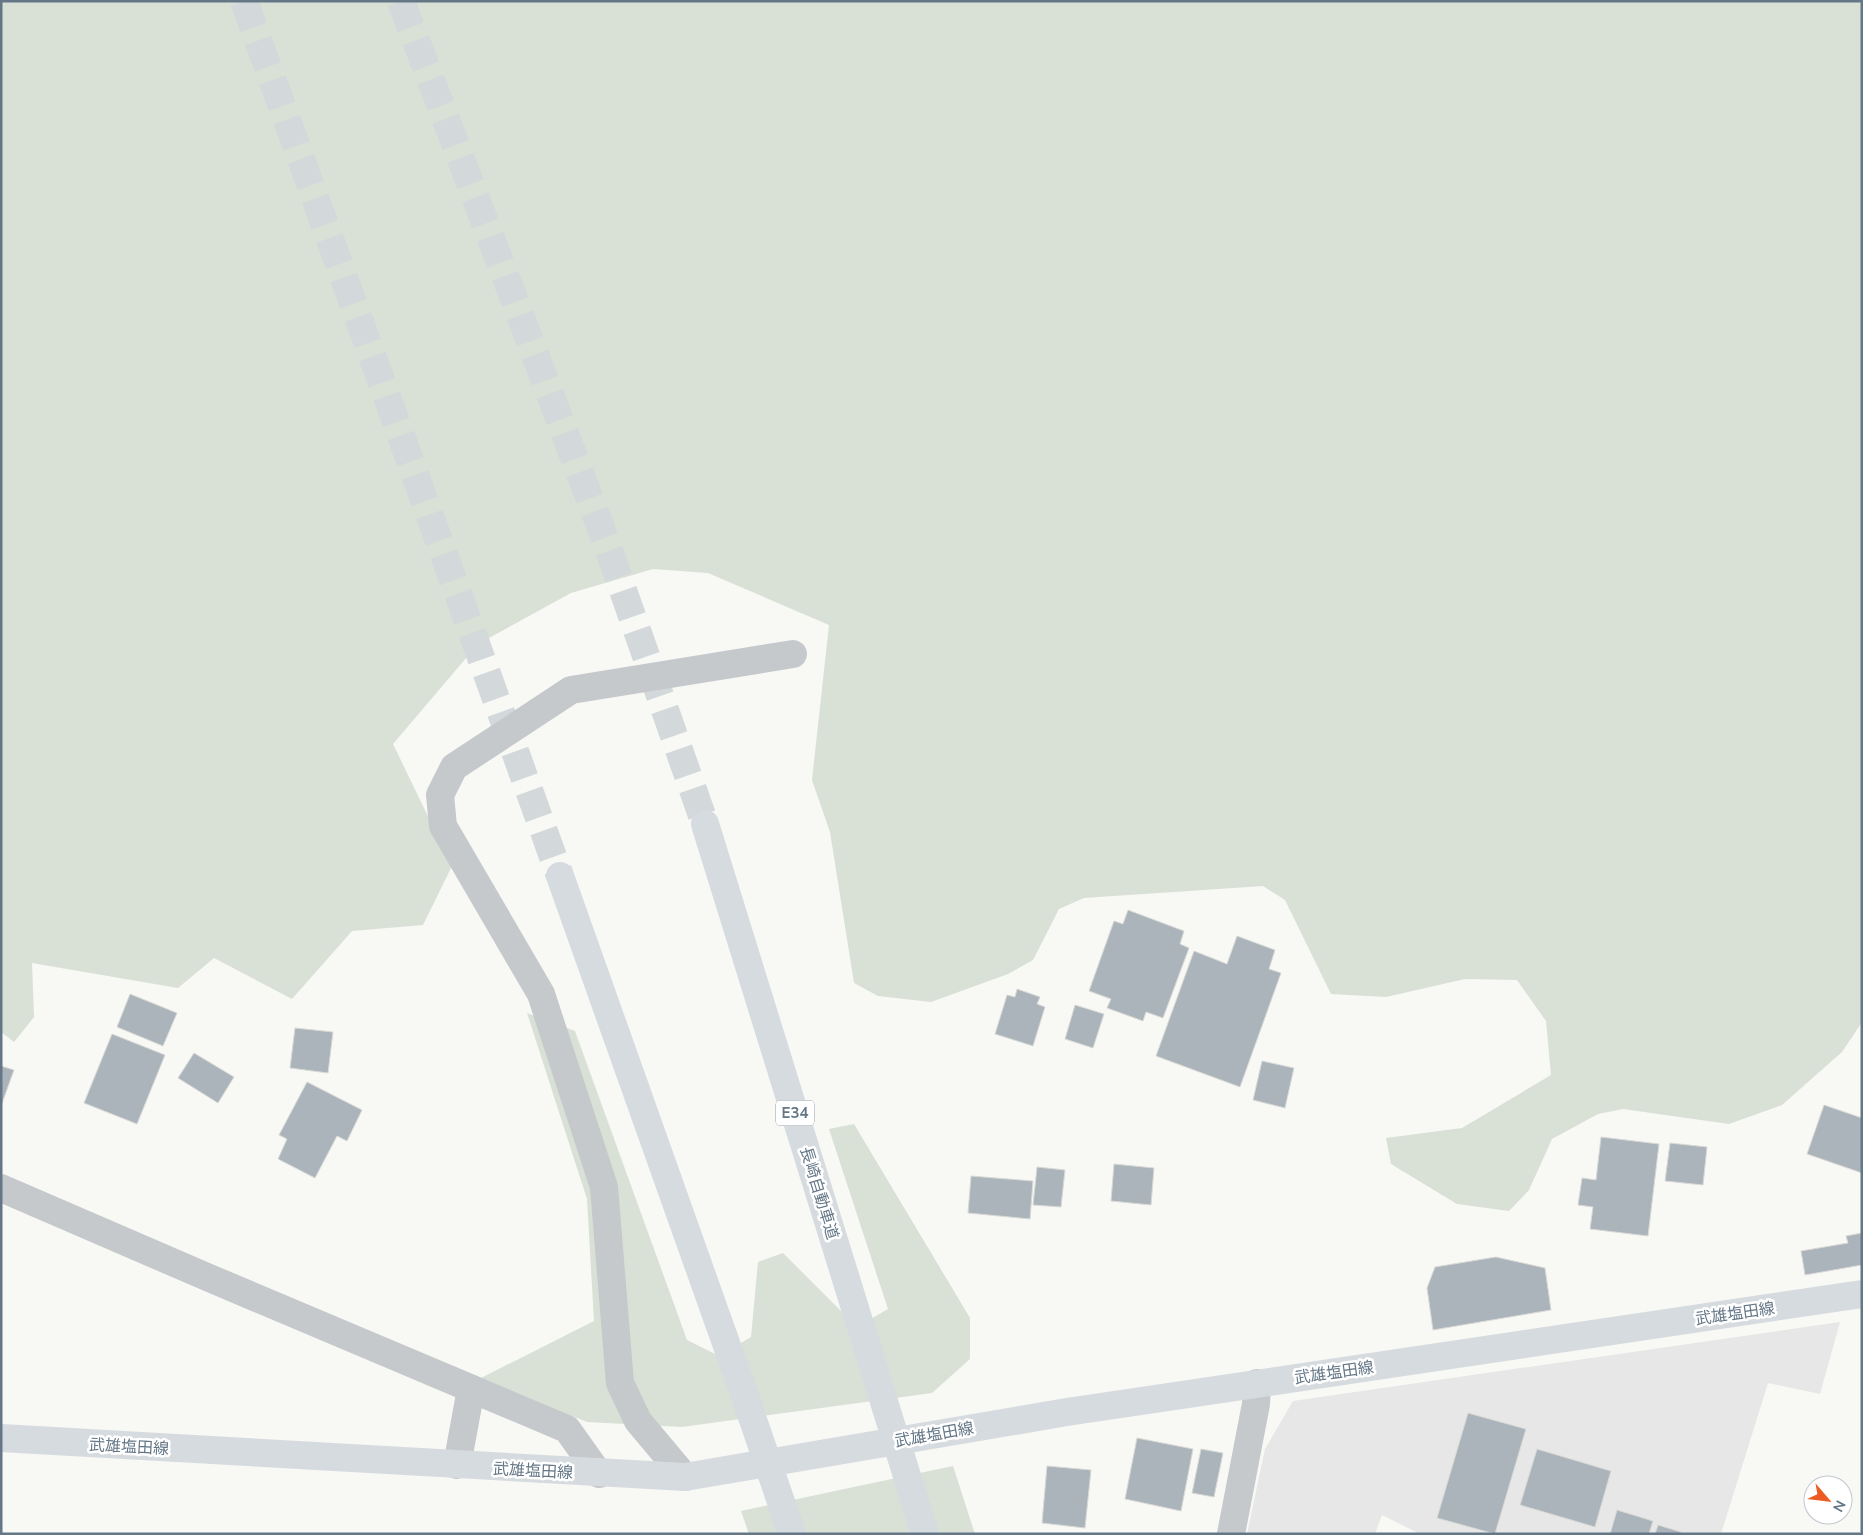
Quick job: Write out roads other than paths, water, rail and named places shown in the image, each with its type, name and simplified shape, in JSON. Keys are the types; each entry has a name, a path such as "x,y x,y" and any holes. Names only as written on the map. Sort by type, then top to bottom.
{"main road":[{"name":"長崎自動車道","path":"705,824 925,1534"},
{"path":"560,876 792,1534"},
{"name":"武雄塩田線","path":"1,1438 685,1478 1067,1412 1862,1294"}],"street":[{"path":"685,1478 638,1420 620,1383 604,1187 541,994 443,826 440,795 454,766 571,690 793,654"},
{"path":"1,1188 567,1429 599,1474"},
{"path":"1231,1534 1256,1404 1256,1383"},
{"path":"457,1466 471,1389"}],"tunnel":[{"path":"244,1 560,876"},
{"path":"401,1 605,539 705,824"}]}
